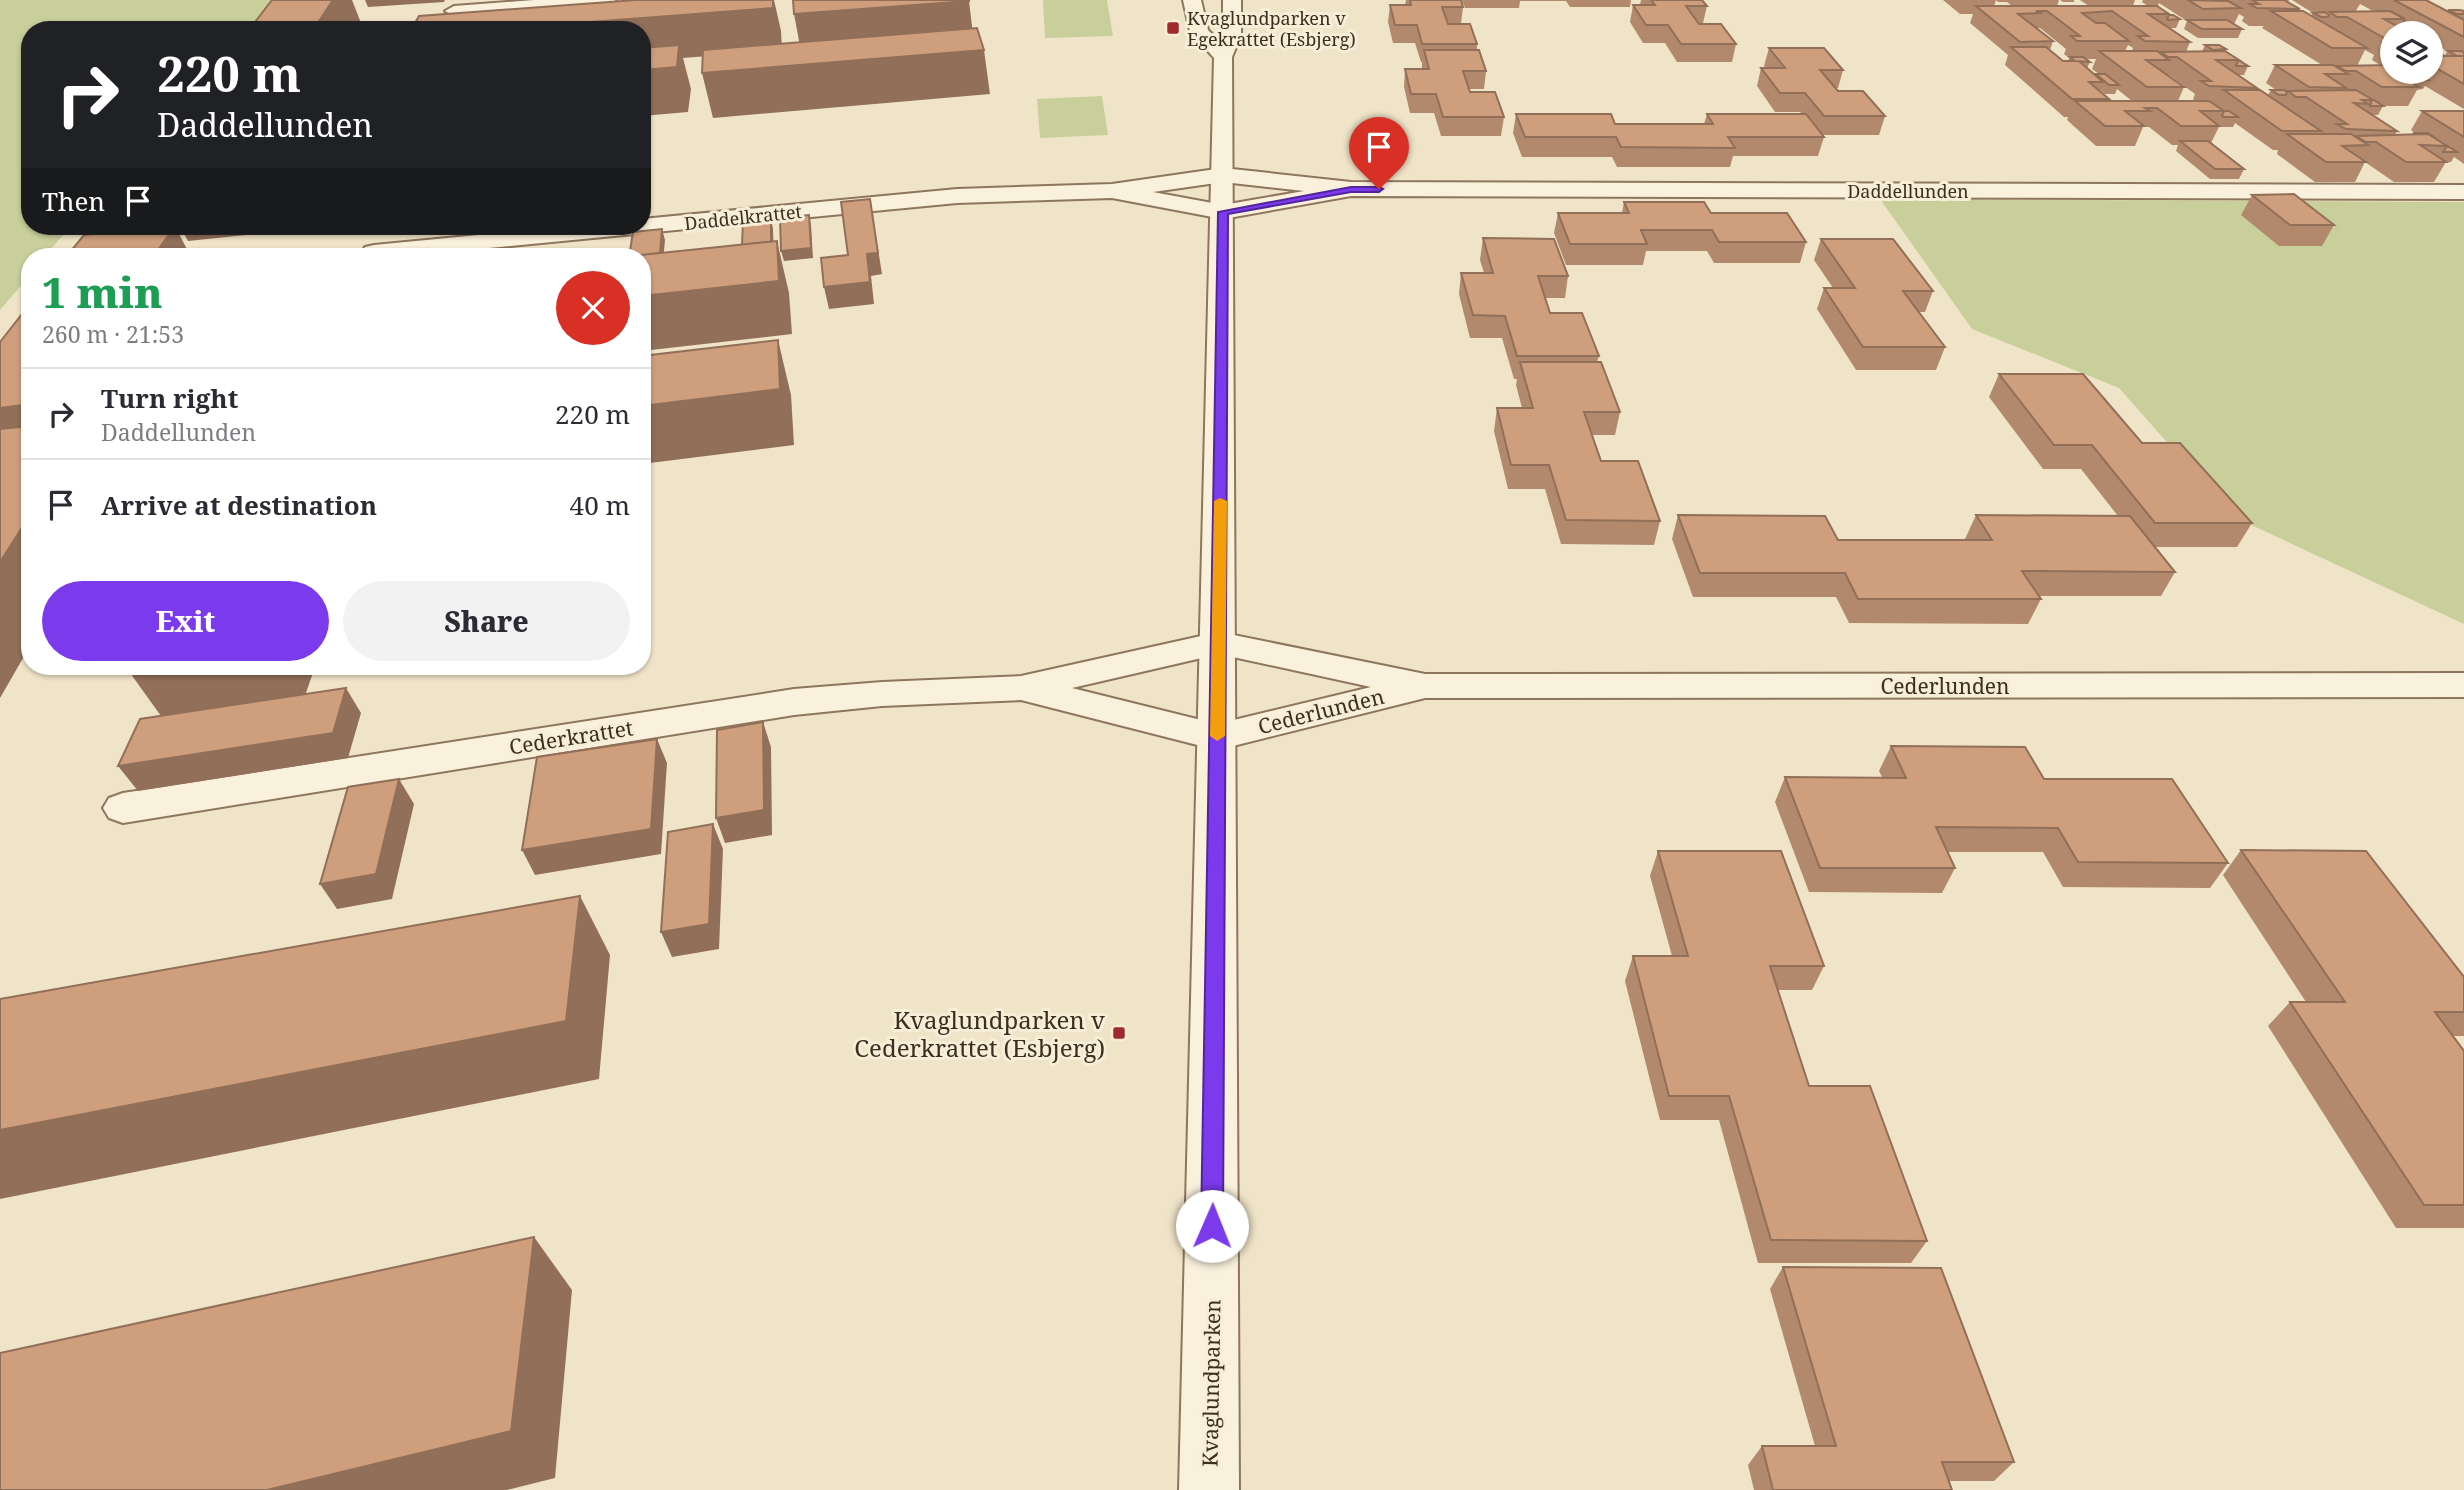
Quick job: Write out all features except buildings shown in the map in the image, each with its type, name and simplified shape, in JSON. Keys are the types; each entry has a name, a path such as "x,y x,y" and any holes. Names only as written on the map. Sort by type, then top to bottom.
{"street":[{"path":"454,10 607,0"},
{"path":"1192,0 1199,31 1223,57"},
{"name":"Kvaglundparken","path":"1209,1490 1223,57 1232,35 1232,0"},
{"name":"Daddellunden","path":"1223,193 1351,189 2464,192"},
{"name":"Daddellunden","path":"1223,193 1351,189"},
{"name":"Daddelkrattet","path":"1112,191 1223,193"},
{"name":"Daddelkrattet","path":"651,225 957,196 1112,191 1223,193"},
{"name":"Daddelkrattet","path":"416,248 551,235"},
{"name":"Cederlunden","path":"1219,643 1425,686 2464,685"},
{"name":"Cederkrattet","path":"123,808 794,702 883,694 1021,688 1219,643"},
{"name":"Cederlunden","path":"1217,737 1425,686"},
{"name":"Cederkrattet","path":"1021,688 1217,737"}],"green space":[{"path":"0,0 307,0 290,21 21,21 21,235 63,235 52,248 21,248 21,286 0,310"},
{"path":"1043,0 1107,0 1113,36 1045,38"},
{"path":"1102,96 1108,135 1040,138 1037,99"},
{"path":"1880,199 2464,202 2464,624 2232,516 2119,388 1972,329"}],"slow traffic":[{"path":"1217,736 1220,501"}],"place":[{"name":"Kvaglundparken v Egekrattet (Esbjerg)","path":"1173,28"},
{"name":"Kvaglundparken v Cederkrattet (Esbjerg)","path":"1119,1033"}],"route":[{"path":"1212,1226 1223,212 1351,189 1379,189"}]}
